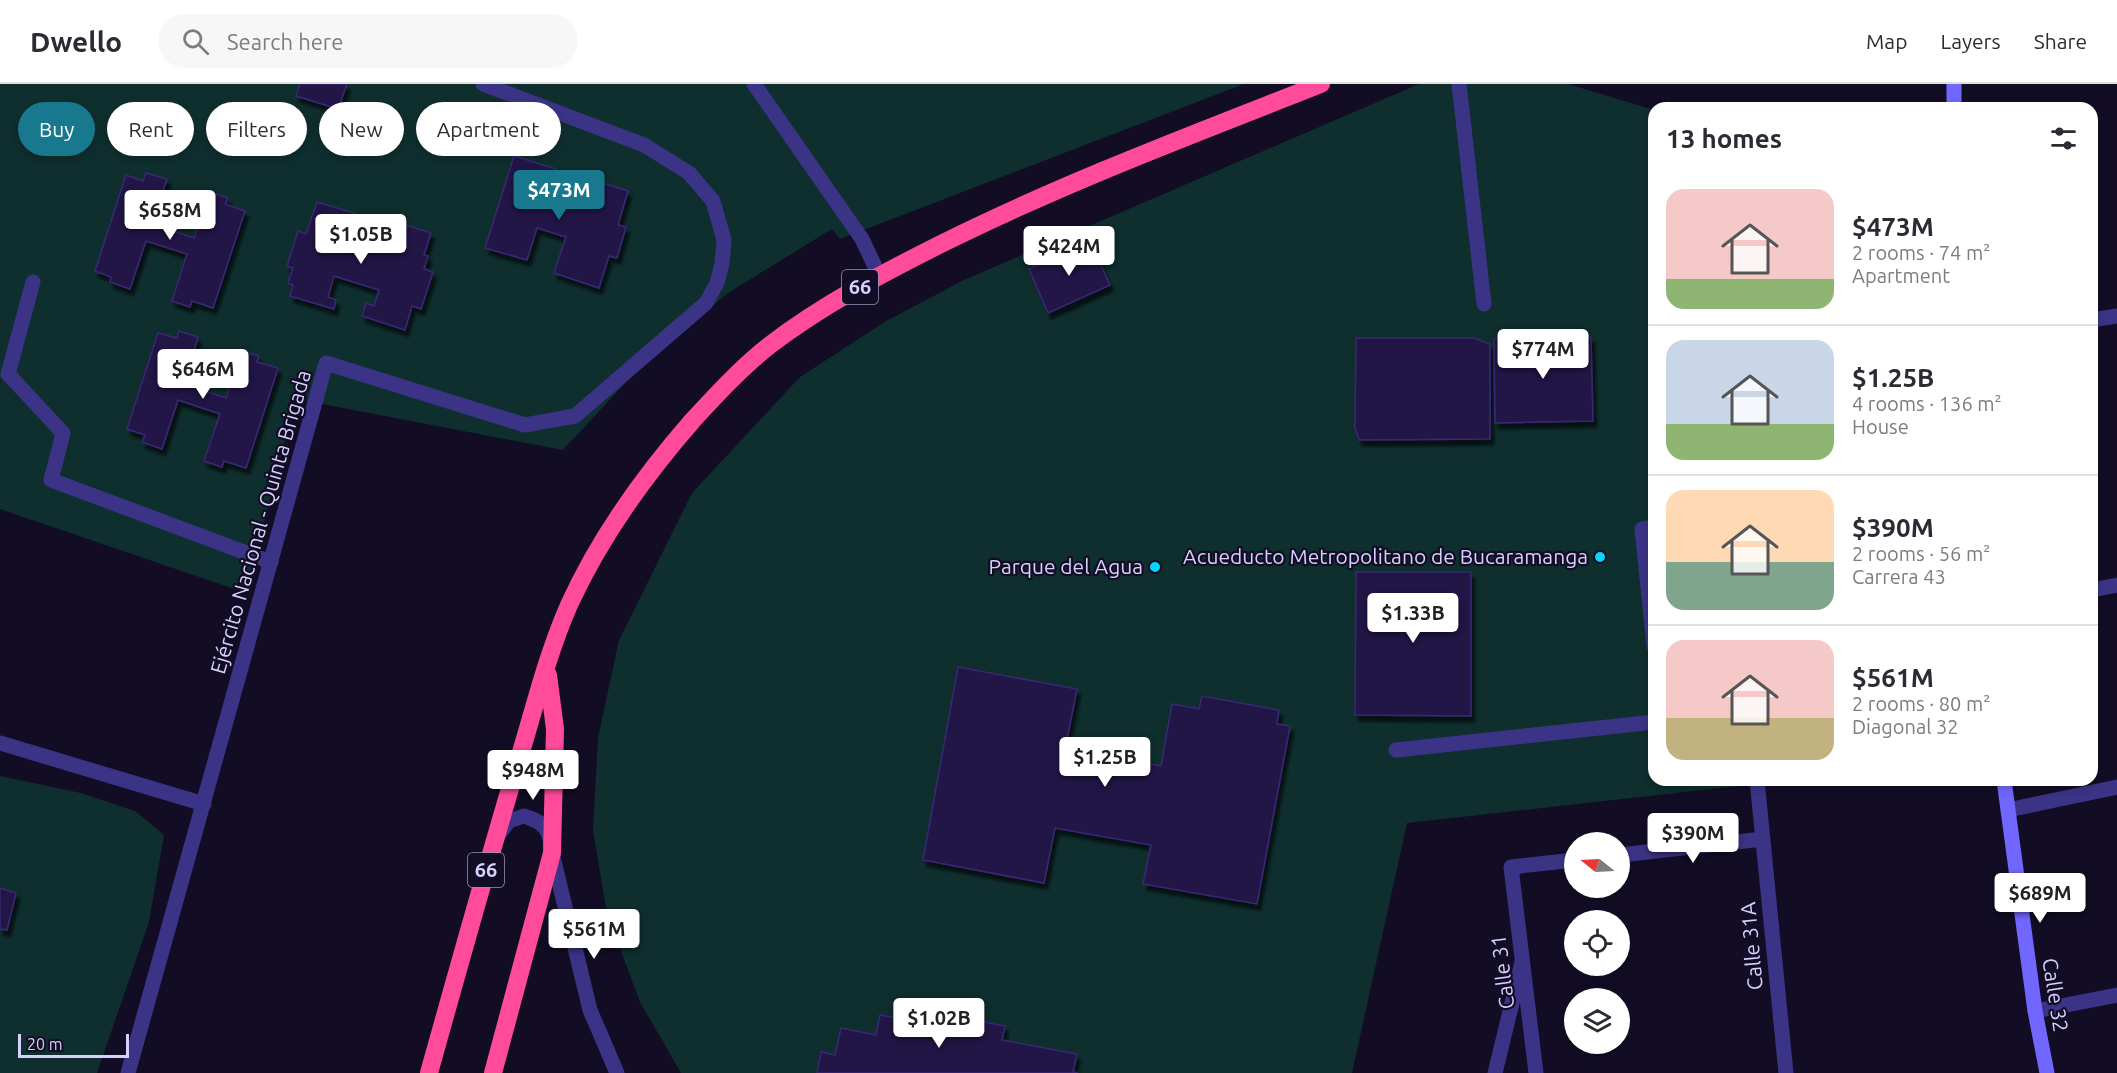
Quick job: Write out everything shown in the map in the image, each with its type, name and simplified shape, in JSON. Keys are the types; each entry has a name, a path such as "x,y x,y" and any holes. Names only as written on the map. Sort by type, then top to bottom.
{"highway":[{"name":"66","path":"429,1073 547,667 569,606 597,550 630,498 722,388 770,345 879,275 991,219 1090,175 1321,84"},
{"name":"66","path":"493,1073 552,853 555,729 547,667"}],"street":[{"name":"Ejército Nacional - Quinta Brigada","path":"128,1073 326,363 525,425 575,416 706,303 717,283 722,264 724,240 713,201 689,173 644,145 483,84"},
{"path":"754,84 862,239 879,275"},
{"path":"1459,84 1484,304"},
{"path":"1954,84 1954,102"},
{"path":"33,282 8,374 63,433 51,480 271,562"},
{"path":"2098,319 2117,315"},
{"path":"1648,528 1642,529 1648,588"},
{"path":"2098,589 2117,585"},
{"path":"1396,750 1648,723"},
{"path":"0,743 204,804"},
{"name":"Calle 31A","path":"1758,786 1786,1073"},
{"name":"Calle 32","path":"2005,786 2035,1011 2046,1073"},
{"path":"2008,810 2117,787"},
{"path":"495,841 509,821 524,816 543,824 550,835 552,853 590,1010 617,1073"},
{"path":"1630,854 1763,840"},
{"name":"Calle 31","path":"1536,1073 1511,867 1564,861"},
{"path":"1495,1073 1523,962"},
{"path":"2035,1011 2117,995"}],"green space":[{"path":"0,84 1244,84 840,239 832,229 728,293 644,363 563,450 296,399 246,593 0,509"},
{"name":"Parque del Agua","path":"1419,84 1568,84 1648,108 1648,786 1739,786 1407,823 1352,1073 681,1073 640,1002 607,914 593,830 598,738 619,640 692,493 800,377 886,321 964,280"},
{"path":"0,776 81,793 135,811 164,835 149,922 97,1073 0,1073"}],"building":[{"path":"300,84 347,84 341,102 319,103 296,96"},
{"path":"514,156 556,169 546,199 575,208 585,177 628,191 618,225 626,227 617,258 609,256 599,288 554,273 566,237 537,228 527,260 485,248"},
{"path":"146,173 167,179 152,224 194,238 210,192 228,198 225,204 245,211 213,308 192,301 190,307 172,301 187,254 146,241 130,289 110,282 111,277 95,271 126,175 143,181"},
{"path":"317,202 354,213 345,239 387,252 390,242 380,238 387,219 431,233 424,255 428,256 424,269 433,272 421,309 412,306 405,330 362,316 366,303 374,306 379,290 334,276 328,297 336,300 334,309 290,296 293,285 288,283 293,268 287,266 298,231 306,234"},
{"path":"1090,242 1110,285 1048,313 1029,269"},
{"path":"179,331 198,337 184,384 226,398 241,351 259,356 257,362 278,368 246,468 224,461 222,467 204,461 220,414 178,400 162,449 142,442 145,435 127,429 158,333 177,338"},
{"path":"1591,337 1593,421 1495,423 1494,339"},
{"path":"1356,338 1474,338 1490,344 1490,439 1359,440 1355,428"},
{"path":"1356,572 1471,572 1471,716 1355,715"},
{"path":"958,667 1077,689 1065,749 1161,766 1172,704 1199,709 1202,696 1279,710 1277,724 1290,726 1257,904 1143,884 1151,845 1055,828 1044,883 923,860"},
{"path":"0,888 16,893 7,930 0,929"},
{"path":"902,1006 1005,1026 1002,1040 1077,1054 1073,1072 1078,1073 817,1073 821,1052 835,1055 841,1028 876,1035 880,1015 900,1019"}],"place":[{"name":"Acueducto Metropolitano de Bucaramanga","path":"1600,557"},
{"name":"Parque del Agua","path":"1155,567"}]}
